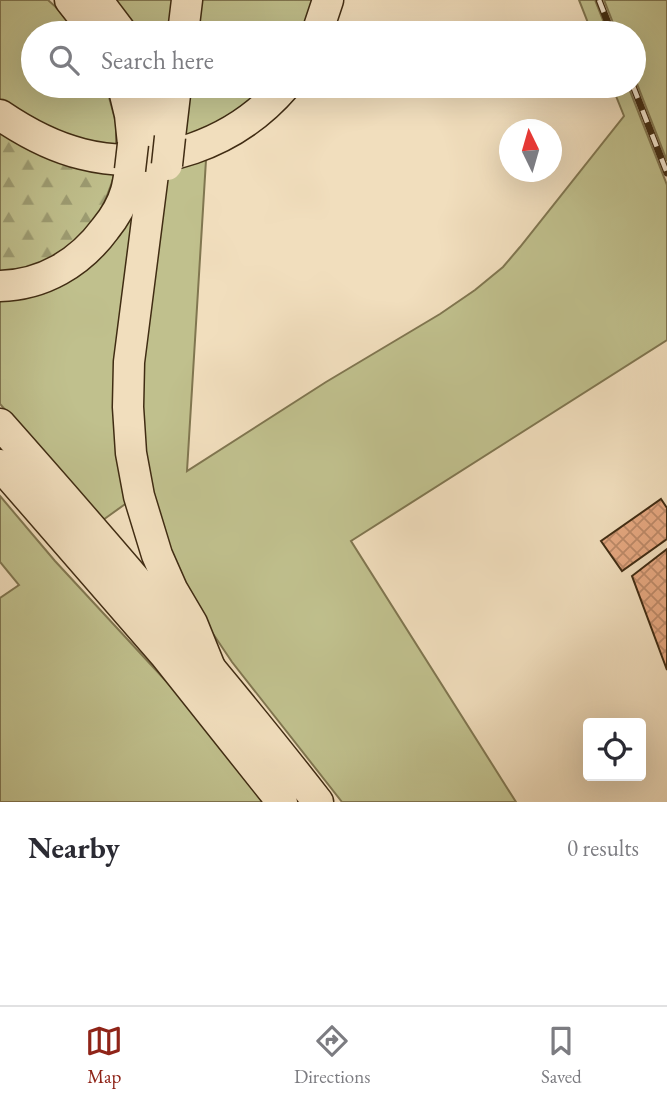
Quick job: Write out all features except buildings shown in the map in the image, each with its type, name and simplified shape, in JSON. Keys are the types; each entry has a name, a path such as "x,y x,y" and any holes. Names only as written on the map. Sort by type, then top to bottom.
{"highway":[{"path":"70,0 87,21"},
{"path":"97,0 113,21"},
{"path":"184,21 187,0"},
{"path":"321,21 328,0"},
{"path":"126,98 130,116 151,154"},
{"path":"148,98 152,113 151,154 128,384 131,453 142,509 158,555 172,589 192,623 211,670"},
{"path":"0,286 34,282 58,272 79,258 97,241 114,218 125,194 151,154 172,98"},
{"path":"0,115 37,138 83,154 139,159 195,149 220,138 256,115 273,98"},
{"path":"0,424 165,655 282,802"},
{"path":"0,465 89,546 211,670 318,802"}],"green space":[{"path":"0,0 48,0 68,21 21,21 21,98 109,98 116,123 116,147 46,130 0,102"},
{"path":"115,0 328,0 321,21 128,21"},
{"path":"579,0 595,0 603,21 587,21"},
{"path":"604,0 667,0 667,161 643,98 646,98 646,21 612,21"},
{"path":"156,98 274,98 206,160 187,471 326,382 440,314 503,267 624,116 617,98 633,98 667,185 667,340 351,541 516,802 342,802 232,662 195,607 171,563 149,494 137,397"},
{"path":"0,130 116,169 101,210 76,242 37,266 0,273"},
{"path":"134,198 138,199 119,322 114,386 128,502 103,520 0,404 0,297 30,295 66,283 91,265 120,235"},
{"path":"0,496 55,561 203,721 268,802 0,802 0,598 19,585 0,562"}],"railway":[{"path":"599,0 607,21"},
{"path":"638,98 667,173"}]}
